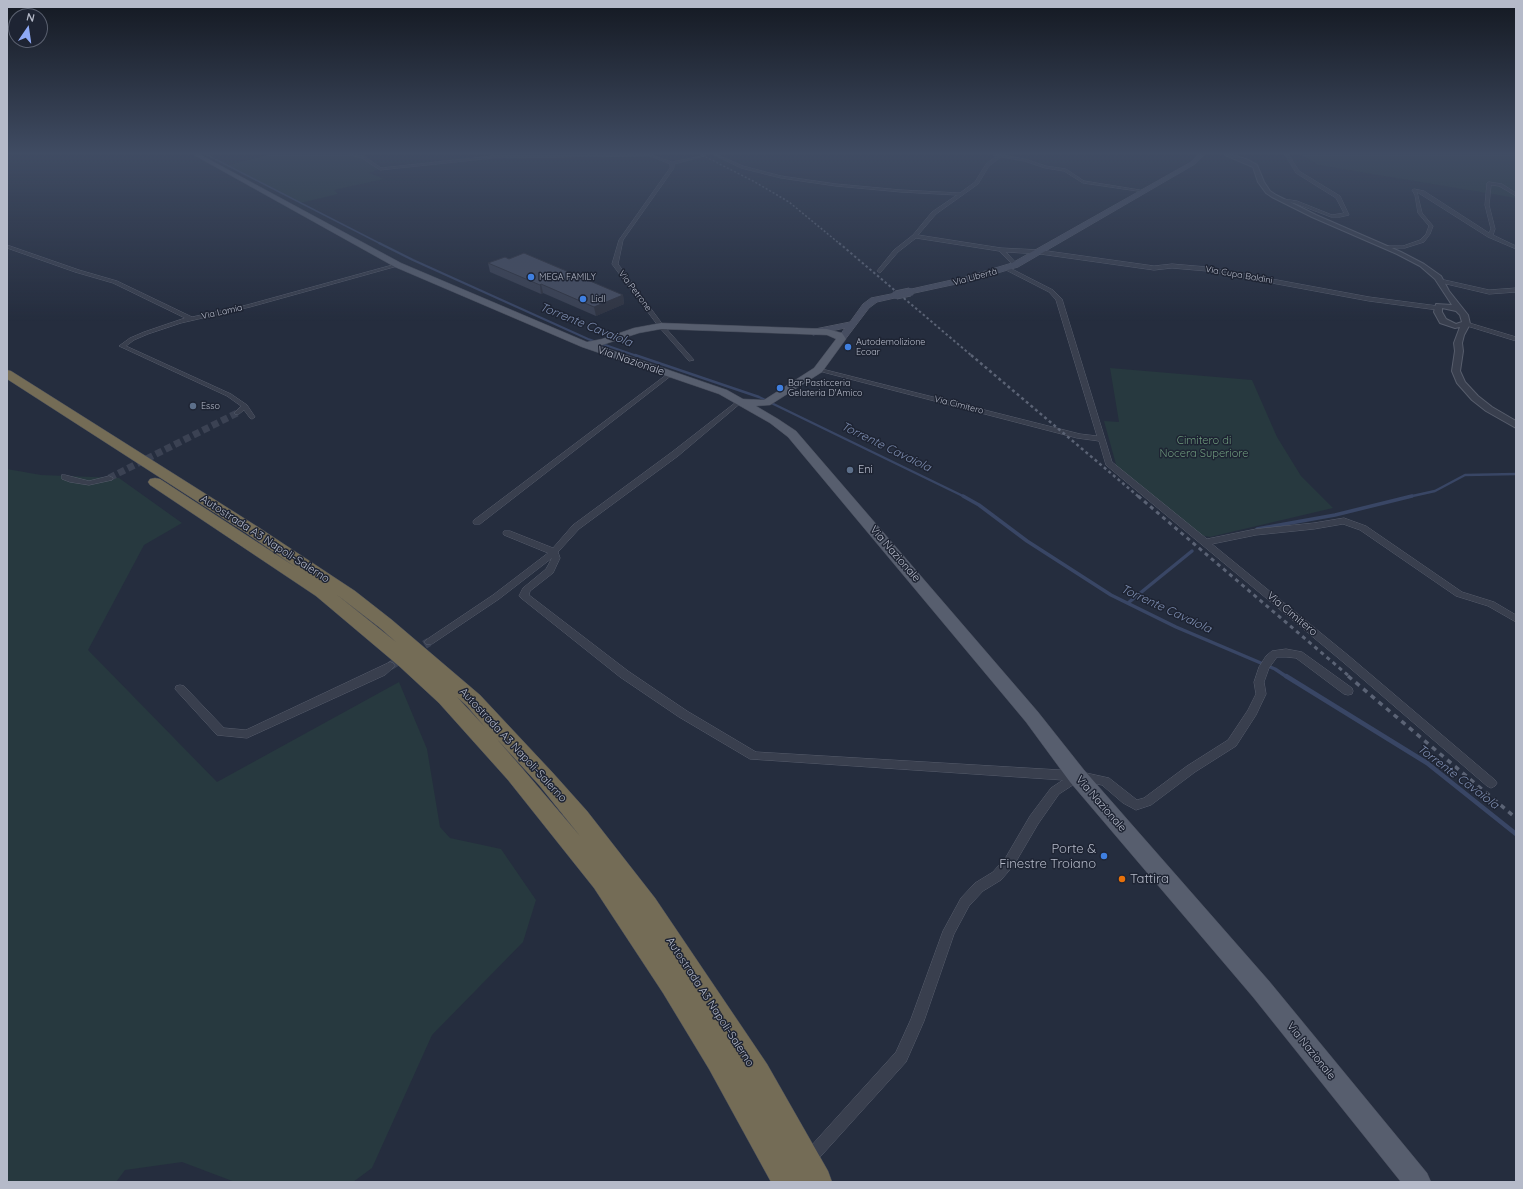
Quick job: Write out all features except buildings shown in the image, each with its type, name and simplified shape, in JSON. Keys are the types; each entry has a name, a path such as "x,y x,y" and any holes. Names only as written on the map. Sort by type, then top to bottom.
{"highway":[{"name":"Autostrada A3 Napoli-Salerno","path":"7,374 252,530 349,595 397,633 473,700 535,767 574,813 646,906 690,970 757,1074 817,1182"},
{"name":"Autostrada A3 Napoli-Salerno","path":"7,386 322,592 406,661 446,698 516,774 602,880 672,984 719,1059 787,1182"}],"main road":[{"name":"Via Nazionale","path":"299,210 398,264 586,345 723,392 740,400 792,434 1032,717 1077,776 1261,989 1418,1182"},
{"name":"Via Libertà","path":"766,404 818,370 866,306 874,300 1015,265 1111,210"},
{"path":"807,332 836,328 854,323"},
{"path":"586,345 597,344 634,331 658,326 833,333 838,335 841,339"},
{"path":"608,353 608,347 619,337"},
{"path":"740,400 751,403 766,404 768,414 774,421"}],"street":[{"name":"Via Petrone","path":"642,210 621,240 614,264 658,326 691,360"},
{"path":"880,271 896,251 915,236 939,210"},
{"path":"1304,210 1387,247 1422,265 1440,281 1446,292 1464,315 1466,325 1460,335 1458,343 1459,351 1456,370 1461,383 1475,398 1489,409 1516,425"},
{"path":"1317,210 1331,216 1347,214 1345,210"},
{"path":"1387,247 1402,246 1422,241 1428,234 1431,226 1420,210"},
{"path":"1451,210 1490,236 1516,248"},
{"path":"1489,210 1493,229 1490,236"},
{"path":"915,236 1004,252 1027,259"},
{"name":"Via Lamia","path":"7,246 77,271 115,282 191,319 248,306 398,264"},
{"path":"1004,252 1015,265"},
{"name":"Via Cupa Baldini","path":"1004,252 1040,252 1154,268 1172,266 1207,269 1369,299 1438,307"},
{"name":"Via Cimitero","path":"1006,268 1042,286 1059,299 1109,463 1206,542 1491,783"},
{"path":"1440,281 1489,292 1516,290"},
{"path":"1438,307 1444,302 1446,292"},
{"path":"1438,307 1445,306 1459,309"},
{"path":"1438,307 1442,321 1452,332 1458,343"},
{"path":"191,319 180,320 146,333 132,339 122,346 229,395 245,406 252,417"},
{"path":"1442,321 1455,326 1466,325 1516,339"},
{"name":"Via Cimitero","path":"818,370 1080,436 1101,439"},
{"path":"477,522 670,374"},
{"path":"429,642 496,597 554,552 576,527 675,454 740,400"},
{"path":"237,413 245,406"},
{"path":"65,477 85,483 108,478"},
{"path":"1206,542 1256,532 1344,522 1363,528 1459,594 1491,604 1516,619"},
{"path":"507,533 554,552 556,558 550,571 526,590 524,596 624,674 683,714 754,756 1077,776 1105,781 1127,800 1136,805 1147,802 1191,769 1232,743 1252,712 1261,694 1260,682 1266,663 1275,654 1299,654 1348,691"},
{"path":"180,689 221,732 247,734 390,666"},
{"path":"816,1150 878,1084 901,1057 917,1021 949,931 965,902 979,887 997,876 1010,861 1034,820 1055,791 1077,776"}],"green space":[{"name":"Cimitero di Nocera Superiore","path":"1110,368 1252,380 1277,437 1301,476 1333,508 1210,537 1198,533 1117,468 1104,421 1119,422"},
{"path":"7,469 41,475 119,478 182,523 144,545 88,650 217,782 399,682 427,749 440,827 450,838 501,849 536,900 523,942 432,1035 372,1168 353,1182 235,1182 182,1162 125,1170 116,1182 7,1182"}],"waterway":[{"name":"Torrente Cavaiola","path":"315,210 381,244"},
{"name":"Torrente Cavaiola","path":"381,244 588,339 637,356"},
{"name":"Torrente Cavaiola","path":"635,355 759,397 963,496"},
{"path":"1408,497 1435,491 1465,475 1516,474"},
{"name":"Torrente Cavaiola","path":"963,496 979,505 1027,541 1111,595 1176,627 1275,669 1287,677"},
{"path":"1257,529 1335,515 1412,496"},
{"path":"1128,603 1192,551"},
{"name":"Torrente Cavaiola","path":"1286,676 1427,763 1516,834"}],"tunnel":[{"path":"109,478 237,413"},
{"path":"390,666 429,642"}],"railway":[{"path":"799,210 840,244"},
{"path":"839,243 972,356"},
{"path":"971,355 1139,497"},
{"path":"1138,496 1350,677"},
{"path":"1348,676 1516,818"}],"place":[{"name":"MEGA FAMILY","path":"531,277"},
{"name":"Lidl","path":"583,299"},
{"name":"Autodemolizione Ecoar","path":"848,347"},
{"name":"Bar Pasticceria Gelateria D'Amico","path":"780,388"},
{"name":"Esso","path":"193,406"},
{"name":"Eni","path":"850,470"},
{"name":"Porte & Finestre Troiano","path":"1104,856"},
{"name":"Tattira","path":"1122,879"}]}
